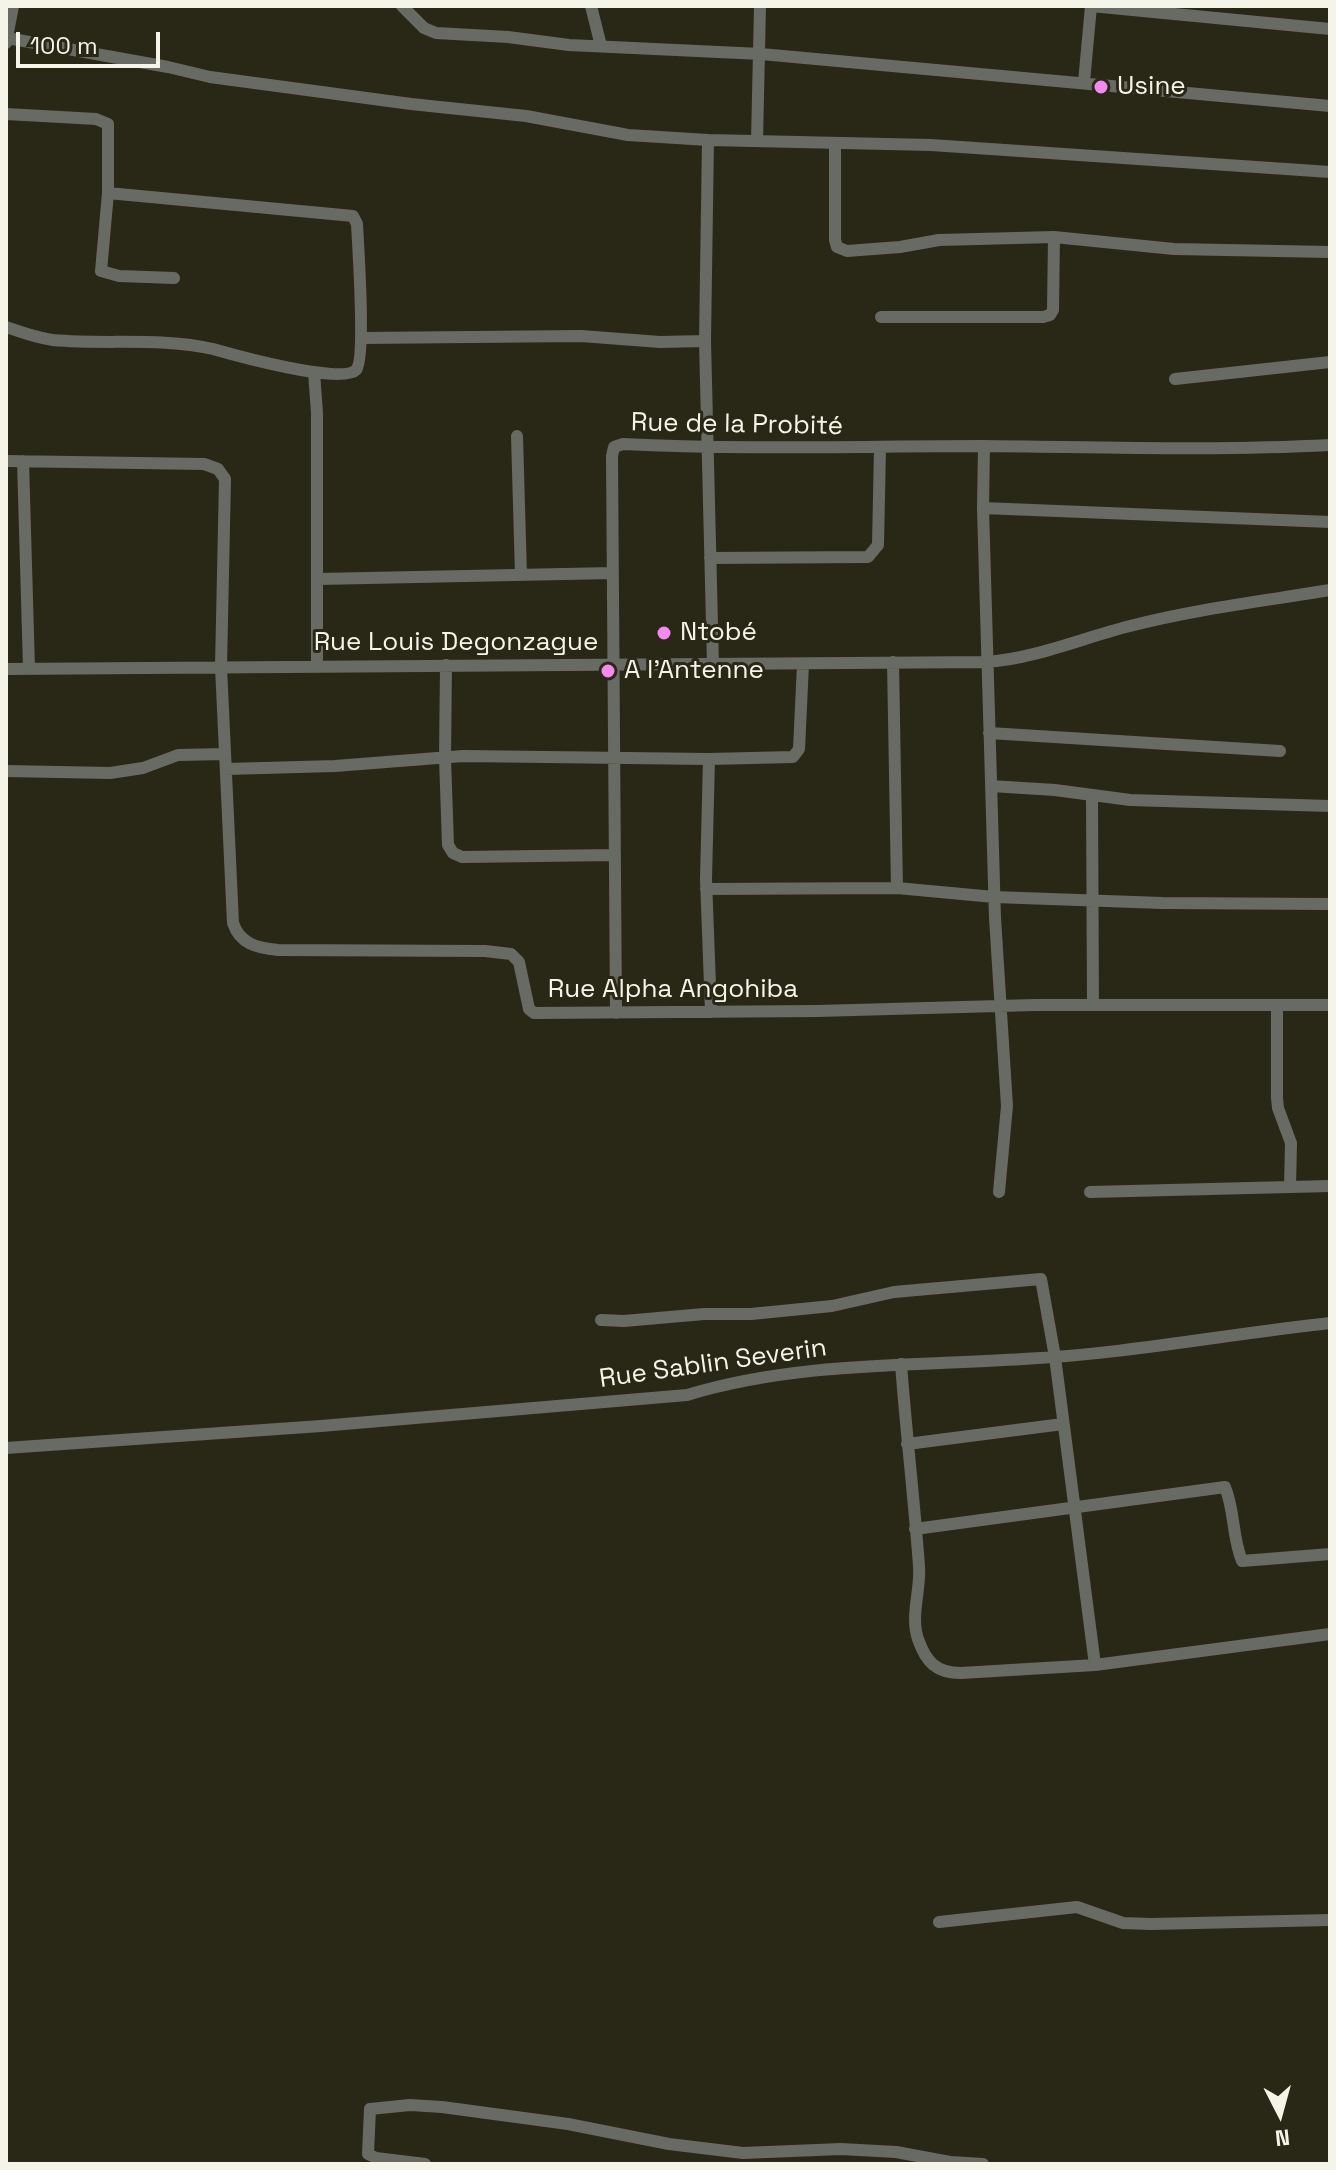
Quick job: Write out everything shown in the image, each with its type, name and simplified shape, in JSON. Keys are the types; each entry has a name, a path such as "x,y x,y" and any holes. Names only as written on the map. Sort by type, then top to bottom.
{"street":[{"path":"402,6 424,28 436,33 761,54 1330,106"},
{"path":"591,6 601,46"},
{"path":"757,141 760,6"},
{"path":"1084,82 1091,6 1330,29"},
{"path":"10,8 7,41 168,67 210,77 526,116 628,135 931,145 1330,172"},
{"path":"6,114 105,121 109,129 108,193 101,271 119,276 174,278"},
{"path":"708,140 705,341 713,665"},
{"path":"835,143 835,240 837,247 847,251 939,240 1054,237 1174,249 1330,252"},
{"path":"6,327 52,340 200,346 314,372 350,374 356,371 361,338 357,224 353,216 286,207 199,203 108,193"},
{"path":"881,317 1050,315 1053,310 1054,237"},
{"path":"361,338 581,336 660,342 705,341"},
{"path":"1175,379 1330,362"},
{"path":"314,372 317,413 317,666"},
{"path":"517,436 521,575"},
{"name":"Rue de la Probité","path":"616,1013 614,447 623,444 707,448 984,446 1202,450 1330,445"},
{"path":"984,446 994,897 1007,1106 999,1192"},
{"path":"710,558 868,557 878,545 880,448"},
{"path":"6,461 23,461 29,668"},
{"name":"Rue Alpha Angohiba","path":"23,461 204,464 218,469 225,479 221,667 233,923 239,937 249,944 278,950 485,951 511,954 519,962 529,1009 534,1013 1330,1005"},
{"path":"983,508 1330,522"},
{"path":"318,579 613,573"},
{"name":"Rue Louis Degonzague","path":"6,669 987,662 1030,656 1151,621 1330,590"},
{"path":"893,662 897,888"},
{"path":"226,769 335,766 463,756 793,757 799,749 803,664"},
{"path":"446,665 448,845 453,853 462,857 615,855"},
{"path":"989,733 1280,751"},
{"path":"6,771 110,773 131,771 178,755 225,754"},
{"path":"709,759 706,889 711,1012"},
{"path":"991,786 1130,800 1330,806"},
{"path":"1092,795 1093,1005"},
{"path":"706,889 897,888 994,897 1330,904"},
{"path":"1277,1005 1277,1098 1291,1143 1290,1187"},
{"path":"1090,1192 1330,1186"},
{"path":"601,1320 751,1314 832,1306 894,1292 1036,1278 1044,1282 1095,1665"},
{"name":"Rue Sablin Severin","path":"6,1448 321,1426 687,1395 735,1382 836,1368 1055,1357 1330,1323"},
{"path":"901,1364 919,1567 915,1617 917,1637 933,1668 961,1673 1095,1665 1330,1634"},
{"path":"907,1444 1063,1424"},
{"path":"915,1529 1225,1487 1231,1502 1242,1561 1330,1554"},
{"path":"939,1922 1077,1907 1123,1923 1330,1920"},
{"path":"425,2164 376,2158 368,2154 370,2109 410,2105 442,2107 568,2124 669,2144 751,2154 841,2149 896,2152 950,2162 983,2164"}],"place":[{"name":"Usine","path":"1101,87"},
{"name":"Ntobé","path":"664,633"},
{"name":"A l'Antenne","path":"608,671"}]}
